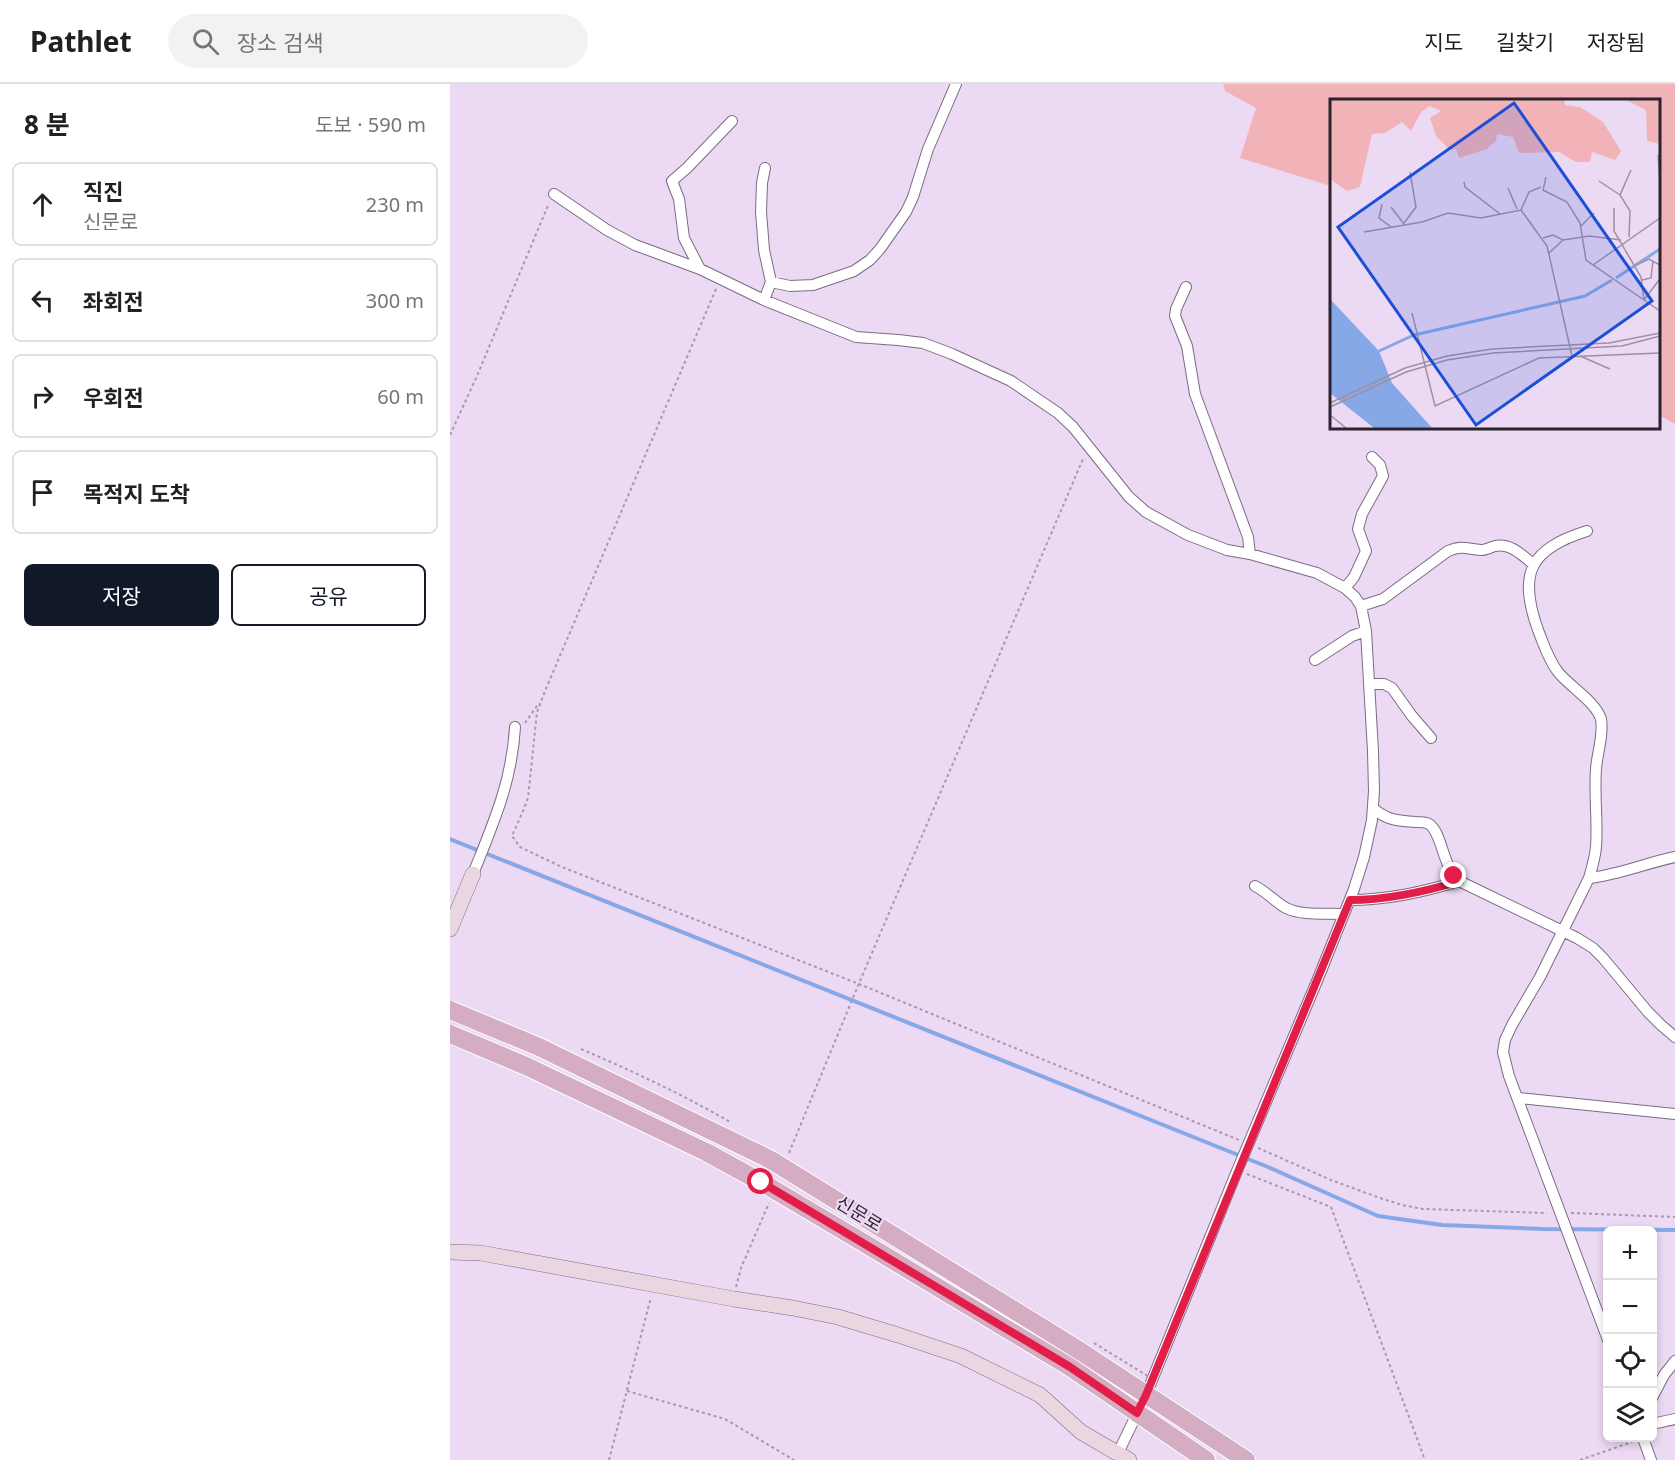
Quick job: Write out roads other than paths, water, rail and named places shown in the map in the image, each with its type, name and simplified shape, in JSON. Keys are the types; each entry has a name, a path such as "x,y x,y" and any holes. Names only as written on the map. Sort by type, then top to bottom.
{"main road":[{"name":"신문로","path":"450,1010 539,1047 771,1160 1080,1351 1246,1460"},
{"name":"신문로","path":"450,1035 526,1066 706,1152 864,1243 1070,1367 1206,1460"}],"street":[{"path":"771,282 790,286 813,285 854,271 870,260 898,225 910,205 928,149 956,84"},
{"path":"700,269 684,238 679,199 672,181 732,121"},
{"path":"764,300 771,282 764,250 761,212 765,168"},
{"path":"450,1252 481,1253 838,1317 898,1335 961,1356 1040,1395 1081,1432 1123,1457 1137,1413 1350,900 1364,857 1373,808 1374,751 1365,631 1361,606 1345,588 1317,573 1250,554 1227,550 1188,536 1146,512 1129,497 1073,427 1037,398 1011,381 923,343 856,337 764,300 700,269 635,245 607,230 554,194"},
{"path":"1186,287 1176,309 1176,322 1187,346 1195,394 1248,537 1250,554"},
{"path":"1345,588 1354,577 1366,551 1358,529 1362,514 1383,476 1380,465 1372,457"},
{"path":"1587,531 1567,537 1541,554 1533,564 1528,585 1529,602 1548,657 1556,670 1587,699 1600,718 1601,733 1596,767 1596,845 1589,878 1540,977 1512,1025 1505,1040 1503,1052 1504,1062 1606,1334"},
{"path":"1361,606 1383,599 1448,551 1459,547 1483,550 1496,546 1507,546 1533,564"},
{"path":"1316,660 1352,636 1365,631"},
{"path":"1369,684 1384,684 1392,688 1431,738"},
{"path":"450,929 494,821 507,782 514,732"},
{"path":"1373,808 1392,820 1429,824 1436,832 1447,865 1460,881 1562,930 1593,948 1654,1018 1675,1037"},
{"path":"1589,878 1605,877 1675,857"},
{"path":"1350,900 1417,892 1460,881"},
{"path":"1255,886 1289,909 1298,912 1343,914"},
{"path":"1519,1098 1675,1114"},
{"path":"1657,1390 1664,1375 1675,1361"},
{"path":"1657,1423 1675,1419"},
{"path":"1645,1442 1652,1460"}],"waterway":[{"path":"450,839 1268,1167 1378,1216 1442,1225 1543,1229 1675,1230"}]}
